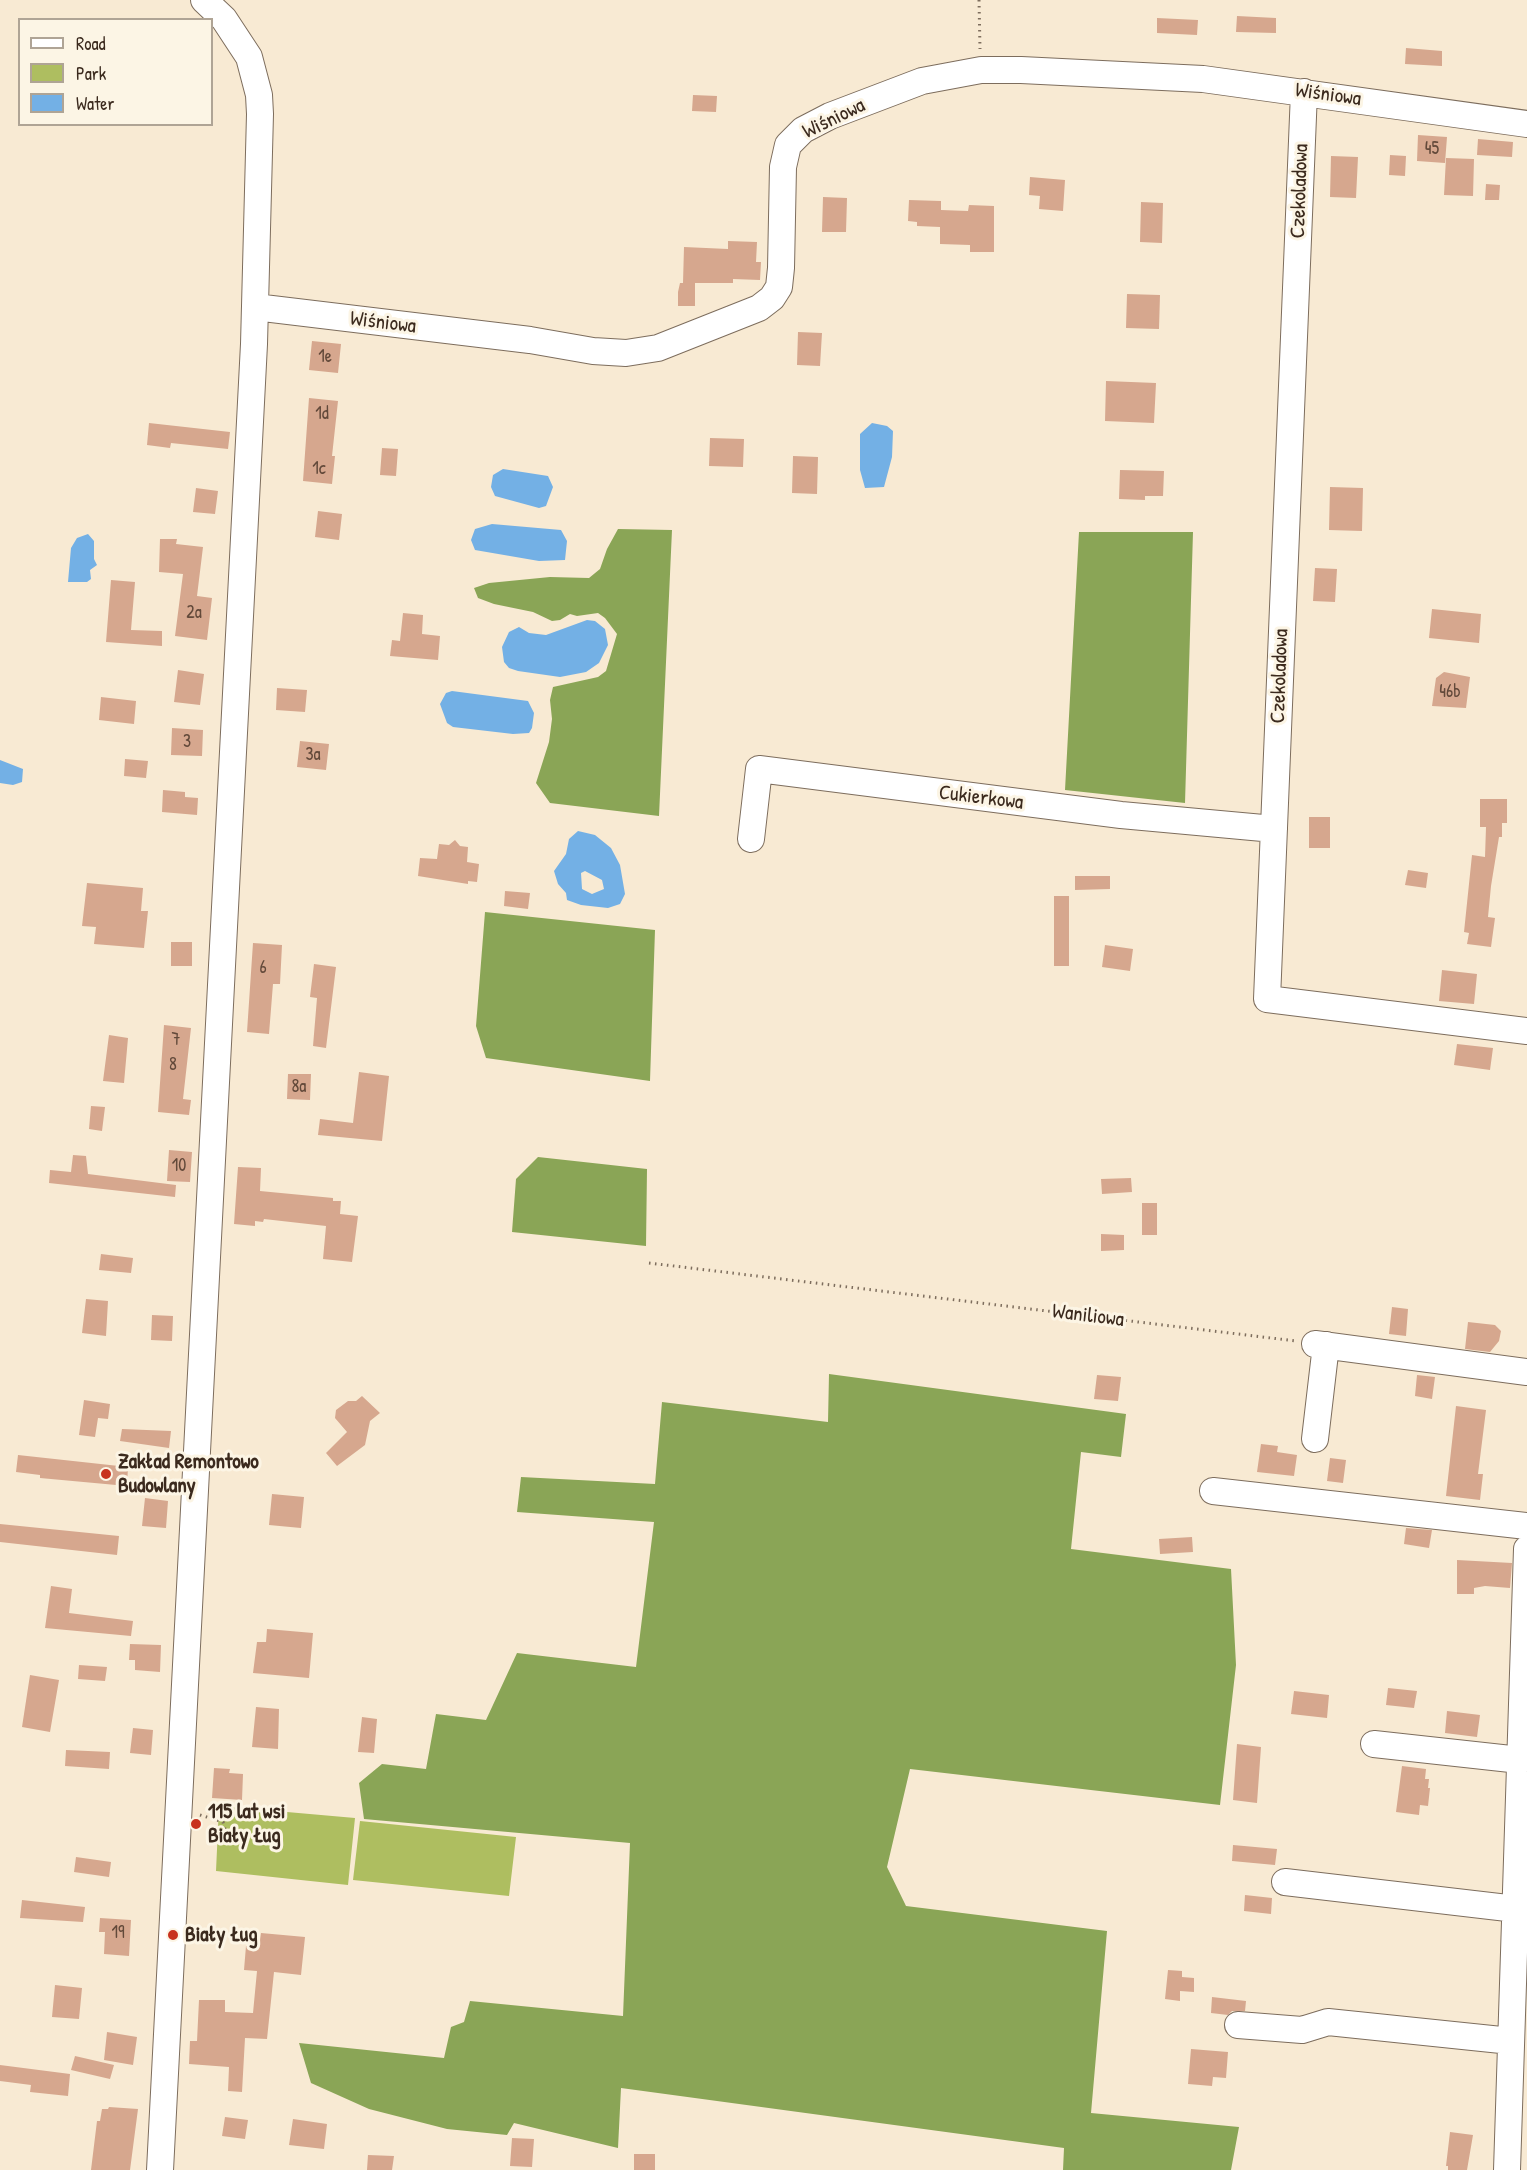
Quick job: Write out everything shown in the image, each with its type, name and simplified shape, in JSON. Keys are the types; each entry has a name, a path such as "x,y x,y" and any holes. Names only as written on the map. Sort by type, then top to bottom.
{"street":[{"path":"160,2170 255,308 259,95 249,57 238,38 204,0"},
{"name":"Wiśniowa","path":"255,308 530,340 593,351 626,353 658,348 759,308 772,298 779,287 783,167 788,145 802,130 830,116 922,81 981,70 1203,79 1527,124"},
{"name":"Czekoladowa","path":"1304,92 1267,999 1527,1031"},
{"name":"Cukierkowa","path":"752,839 759,769 1120,815 1274,829"},
{"path":"1315,1439 1321,1344 1527,1372"},
{"path":"1213,1491 1527,1526"},
{"path":"1507,2170 1527,1549"},
{"path":"1374,1744 1520,1760"},
{"path":"1285,1882 1516,1909"},
{"path":"1238,2025 1302,2030 1328,2022 1511,2041"}],"path":[{"path":"978,0 981,70"},
{"name":"Waniliowa","path":"649,1263 1321,1344"},
{"path":"199,1815 223,1822 229,1843"}],"green space":[{"path":"618,529 672,530 659,816 550,803 536,783 549,742 552,719 550,700 553,687 598,677 606,671 617,634 605,618 598,613 577,616 570,614 560,620 552,621 533,612 494,604 478,598 474,588 489,583 550,577 589,578 600,569 607,549"},
{"path":"1079,532 1193,532 1185,803 1065,790"},
{"path":"485,912 655,930 650,1081 486,1058 476,1026"},
{"path":"538,1157 647,1169 646,1246 512,1232 516,1179"},
{"path":"829,1374 1126,1414 1121,1457 1081,1452 1071,1549 1231,1569 1236,1665 1220,1805 910,1769 887,1867 906,1906 1107,1931 1091,2113 1239,2127 1231,2170 1063,2170 1064,2148 621,2088 618,2148 514,2123 507,2135 447,2129 369,2109 311,2083 299,2043 444,2058 451,2027 464,2022 470,2001 623,2016 630,1843 364,1819 359,1783 382,1764 426,1769 436,1714 486,1720 517,1653 636,1667 654,1522 517,1512 521,1477 655,1484 662,1402 828,1422"},
{"path":"219,1806 355,1818 348,1885 216,1871"},
{"path":"360,1821 516,1837 509,1896 353,1880"}],"water":[{"path":"872,423 887,426 893,431 892,457 884,487 865,488 860,470 860,434"},
{"path":"503,469 548,476 553,487 546,506 539,508 495,496 491,487 493,475"},
{"path":"492,524 561,530 567,541 565,560 539,561 475,550 471,540 475,529"},
{"path":"88,534 94,541 94,559 97,565 90,570 91,579 87,582 68,582 71,548 77,538"},
{"path":"587,620 595,621 605,629 608,645 599,663 586,672 560,677 518,671 509,668 504,662 502,647 509,632 519,627 529,633 546,635"},
{"path":"452,691 528,701 534,713 532,728 529,733 513,734 453,727 447,723 440,704 446,693"},
{"path":"0,760 23,769 22,782 13,785 0,783"},
{"path":"578,831 595,835 611,848 620,865 625,894 620,904 608,908 581,905 567,900 566,893 558,884 554,871 566,854 569,839","holes":["585,871 602,880 604,889 592,894 582,889 581,873"]}],"building":[{"path":"1237,16 1276,18 1276,33 1236,32"},
{"path":"1157,18 1198,20 1197,35 1157,33"},
{"path":"1406,48 1442,51 1442,66 1405,64"},
{"path":"693,95 717,96 716,112 692,111"},
{"path":"1418,135 1447,137 1445,163 1417,161"},
{"path":"1478,139 1513,142 1512,157 1477,155"},
{"path":"1390,155 1406,156 1405,176 1389,175"},
{"path":"1331,156 1358,157 1356,198 1330,197"},
{"path":"1446,158 1474,159 1473,196 1444,195"},
{"path":"1030,177 1065,180 1063,211 1039,209 1040,196 1029,195"},
{"path":"1486,184 1500,185 1499,200 1485,200"},
{"path":"823,197 847,198 846,232 822,232"},
{"path":"909,200 941,201 941,210 968,211 969,205 994,206 994,252 970,252 970,245 940,244 940,227 917,226 917,222 908,221"},
{"path":"1141,202 1163,203 1162,243 1140,242"},
{"path":"728,241 757,242 756,262 761,262 760,280 733,279 733,283 695,283 695,306 678,306 678,292 680,283 683,283 684,247 728,249"},
{"path":"1127,294 1160,295 1159,329 1126,328"},
{"path":"798,332 822,333 820,366 797,365"},
{"path":"312,341 341,344 338,373 309,370"},
{"path":"1106,381 1156,383 1154,423 1105,421"},
{"path":"309,398 338,401 332,456 335,456 332,484 303,481"},
{"path":"149,423 230,432 228,449 171,443 170,448 147,445"},
{"path":"710,438 744,439 743,467 709,466"},
{"path":"382,448 398,449 396,476 380,475"},
{"path":"793,456 818,457 817,494 792,493"},
{"path":"1120,470 1164,471 1163,496 1145,496 1145,500 1119,499"},
{"path":"1330,487 1363,488 1362,531 1329,530"},
{"path":"196,488 218,491 215,514 193,512"},
{"path":"318,511 342,514 339,540 315,537"},
{"path":"160,539 177,539 176,544 203,547 197,596 212,598 207,640 175,636 183,574 159,572"},
{"path":"1315,568 1337,569 1335,602 1313,601"},
{"path":"111,580 135,582 131,630 162,631 162,646 106,642"},
{"path":"1432,609 1481,614 1479,643 1429,638"},
{"path":"403,613 423,615 422,634 440,636 438,660 390,656 392,640 400,641"},
{"path":"178,670 204,674 200,705 174,702"},
{"path":"1444,672 1470,677 1466,708 1432,706 1436,678"},
{"path":"277,688 307,690 305,712 276,710"},
{"path":"101,697 136,701 134,724 99,720"},
{"path":"172,728 203,730 202,756 171,755"},
{"path":"300,741 329,744 326,770 297,767"},
{"path":"125,759 148,761 146,778 124,776"},
{"path":"163,790 185,792 185,797 198,798 197,815 162,812"},
{"path":"1480,799 1507,799 1507,823 1502,823 1502,837 1499,837 1491,886 1488,917 1495,918 1491,947 1467,944 1469,933 1464,932 1472,855 1485,857 1486,827 1480,827"},
{"path":"1309,817 1330,817 1330,848 1309,848"},
{"path":"455,840 460,846 468,847 467,862 479,864 477,882 468,881 468,884 418,876 420,858 437,859 439,844 449,845"},
{"path":"1408,870 1428,873 1426,888 1405,885"},
{"path":"1075,876 1110,876 1110,889 1075,890"},
{"path":"87,883 143,888 141,911 148,911 144,948 94,944 96,927 82,926"},
{"path":"505,891 530,893 528,909 504,906"},
{"path":"1054,896 1069,896 1069,966 1054,966"},
{"path":"171,942 192,942 192,966 171,966"},
{"path":"253,943 282,945 280,984 273,984 269,1034 247,1032"},
{"path":"1105,945 1133,949 1130,971 1102,967"},
{"path":"314,964 336,967 326,1048 313,1046 317,998 310,997"},
{"path":"1442,970 1477,974 1474,1004 1439,1001"},
{"path":"164,1025 191,1028 183,1099 191,1100 189,1115 158,1112"},
{"path":"109,1035 128,1038 124,1083 103,1081"},
{"path":"1457,1044 1493,1048 1490,1070 1454,1065"},
{"path":"359,1072 389,1076 382,1141 318,1135 320,1119 353,1123"},
{"path":"288,1074 311,1074 310,1100 287,1099"},
{"path":"91,1106 105,1107 102,1131 89,1129"},
{"path":"169,1150 192,1152 190,1182 167,1181"},
{"path":"73,1155 86,1156 88,1174 176,1185 175,1197 49,1183 50,1170 71,1172"},
{"path":"238,1167 261,1168 260,1191 333,1198 333,1201 341,1201 340,1214 358,1216 352,1262 323,1259 326,1226 264,1219 263,1222 255,1221 255,1226 234,1224"},
{"path":"1131,1178 1132,1192 1102,1194 1101,1179"},
{"path":"1142,1203 1157,1203 1157,1235 1142,1235"},
{"path":"1101,1234 1124,1235 1124,1250 1101,1251"},
{"path":"101,1254 133,1258 131,1273 99,1270"},
{"path":"86,1299 108,1301 106,1336 82,1333"},
{"path":"1392,1307 1408,1309 1406,1336 1389,1334"},
{"path":"152,1315 173,1316 172,1341 151,1340"},
{"path":"1468,1322 1495,1325 1501,1331 1499,1341 1490,1352 1465,1349"},
{"path":"1097,1375 1121,1377 1118,1401 1094,1399"},
{"path":"1417,1375 1435,1377 1432,1399 1415,1396"},
{"path":"362,1396 380,1413 370,1421 365,1445 337,1466 326,1453 347,1432 335,1418 336,1410 348,1401 356,1401"},
{"path":"84,1400 110,1404 108,1419 98,1418 95,1437 79,1435"},
{"path":"1456,1406 1486,1410 1478,1474 1483,1474 1480,1500 1446,1496"},
{"path":"122,1429 171,1431 169,1448 120,1441"},
{"path":"1261,1444 1278,1446 1277,1452 1297,1455 1294,1476 1257,1472"},
{"path":"18,1455 128,1467 127,1486 40,1478 40,1475 16,1472"},
{"path":"1330,1458 1346,1460 1343,1483 1327,1481"},
{"path":"272,1494 304,1497 301,1528 269,1525"},
{"path":"145,1498 168,1501 166,1528 142,1526"},
{"path":"0,1524 119,1536 117,1555 0,1542"},
{"path":"1406,1528 1432,1530 1429,1548 1404,1544"},
{"path":"1192,1537 1193,1552 1160,1554 1159,1539"},
{"path":"1457,1560 1512,1563 1510,1588 1485,1586 1474,1588 1474,1594 1457,1594"},
{"path":"51,1586 72,1589 69,1613 133,1621 131,1636 45,1628"},
{"path":"267,1629 313,1633 309,1678 253,1673 257,1642 266,1642"},
{"path":"130,1644 161,1645 160,1672 135,1670 135,1660 129,1660"},
{"path":"79,1665 107,1667 105,1681 78,1679"},
{"path":"30,1675 59,1680 50,1732 22,1727"},
{"path":"1388,1688 1417,1691 1414,1708 1386,1705"},
{"path":"1294,1691 1329,1695 1327,1718 1291,1714"},
{"path":"256,1707 279,1709 278,1749 252,1747"},
{"path":"1447,1711 1480,1715 1477,1737 1445,1733"},
{"path":"362,1717 377,1719 374,1753 358,1752"},
{"path":"133,1728 153,1730 151,1755 130,1753"},
{"path":"1237,1744 1261,1747 1257,1803 1233,1800"},
{"path":"66,1750 110,1752 109,1769 65,1766"},
{"path":"1402,1766 1426,1769 1425,1779 1429,1779 1428,1788 1430,1788 1428,1806 1420,1805 1419,1815 1396,1812"},
{"path":"214,1768 230,1769 229,1773 243,1774 242,1800 212,1798"},
{"path":"1233,1845 1277,1849 1275,1865 1232,1861"},
{"path":"76,1857 111,1862 109,1877 74,1872"},
{"path":"1245,1895 1272,1898 1271,1914 1244,1911"},
{"path":"22,1900 85,1907 83,1922 20,1918"},
{"path":"100,1918 131,1920 129,1956 104,1954 105,1932 99,1932"},
{"path":"261,1933 305,1937 301,1975 274,1972 267,2039 245,2038 242,2092 228,2091 229,2067 189,2064 190,2041 197,2041 199,2000 225,2000 225,2012 253,2013 257,1971 244,1970 246,1946 259,1947"},
{"path":"1168,1970 1182,1971 1182,1977 1194,1978 1194,1992 1180,1991 1180,2001 1165,1999"},
{"path":"55,1985 82,1988 79,2019 52,2017"},
{"path":"1212,1997 1246,2001 1245,2011 1232,2011 1228,2015 1211,2013"},
{"path":"107,2032 137,2037 133,2065 104,2060"},
{"path":"1191,2049 1228,2052 1226,2078 1213,2077 1212,2086 1188,2084"},
{"path":"75,2056 114,2065 110,2079 71,2070"},
{"path":"0,2065 70,2074 68,2096 30,2092 31,2085 0,2081"},
{"path":"109,2107 138,2109 130,2170 91,2170 97,2121 100,2121 102,2109"},
{"path":"225,2117 248,2120 245,2139 222,2136"},
{"path":"293,2119 327,2124 324,2149 289,2145"},
{"path":"1450,2132 1473,2135 1467,2170 1448,2170 1446,2166"},
{"path":"512,2138 534,2139 532,2167 510,2166"},
{"path":"634,2154 655,2154 655,2170 634,2170"},
{"path":"368,2155 394,2156 392,2170 367,2170"}],"place":[{"name":"Zakład Remontowo Budowlany","path":"106,1474"},
{"name":"115 lat wsi Biały Ług","path":"196,1824"},
{"name":"Biały Ług","path":"173,1935"}]}
